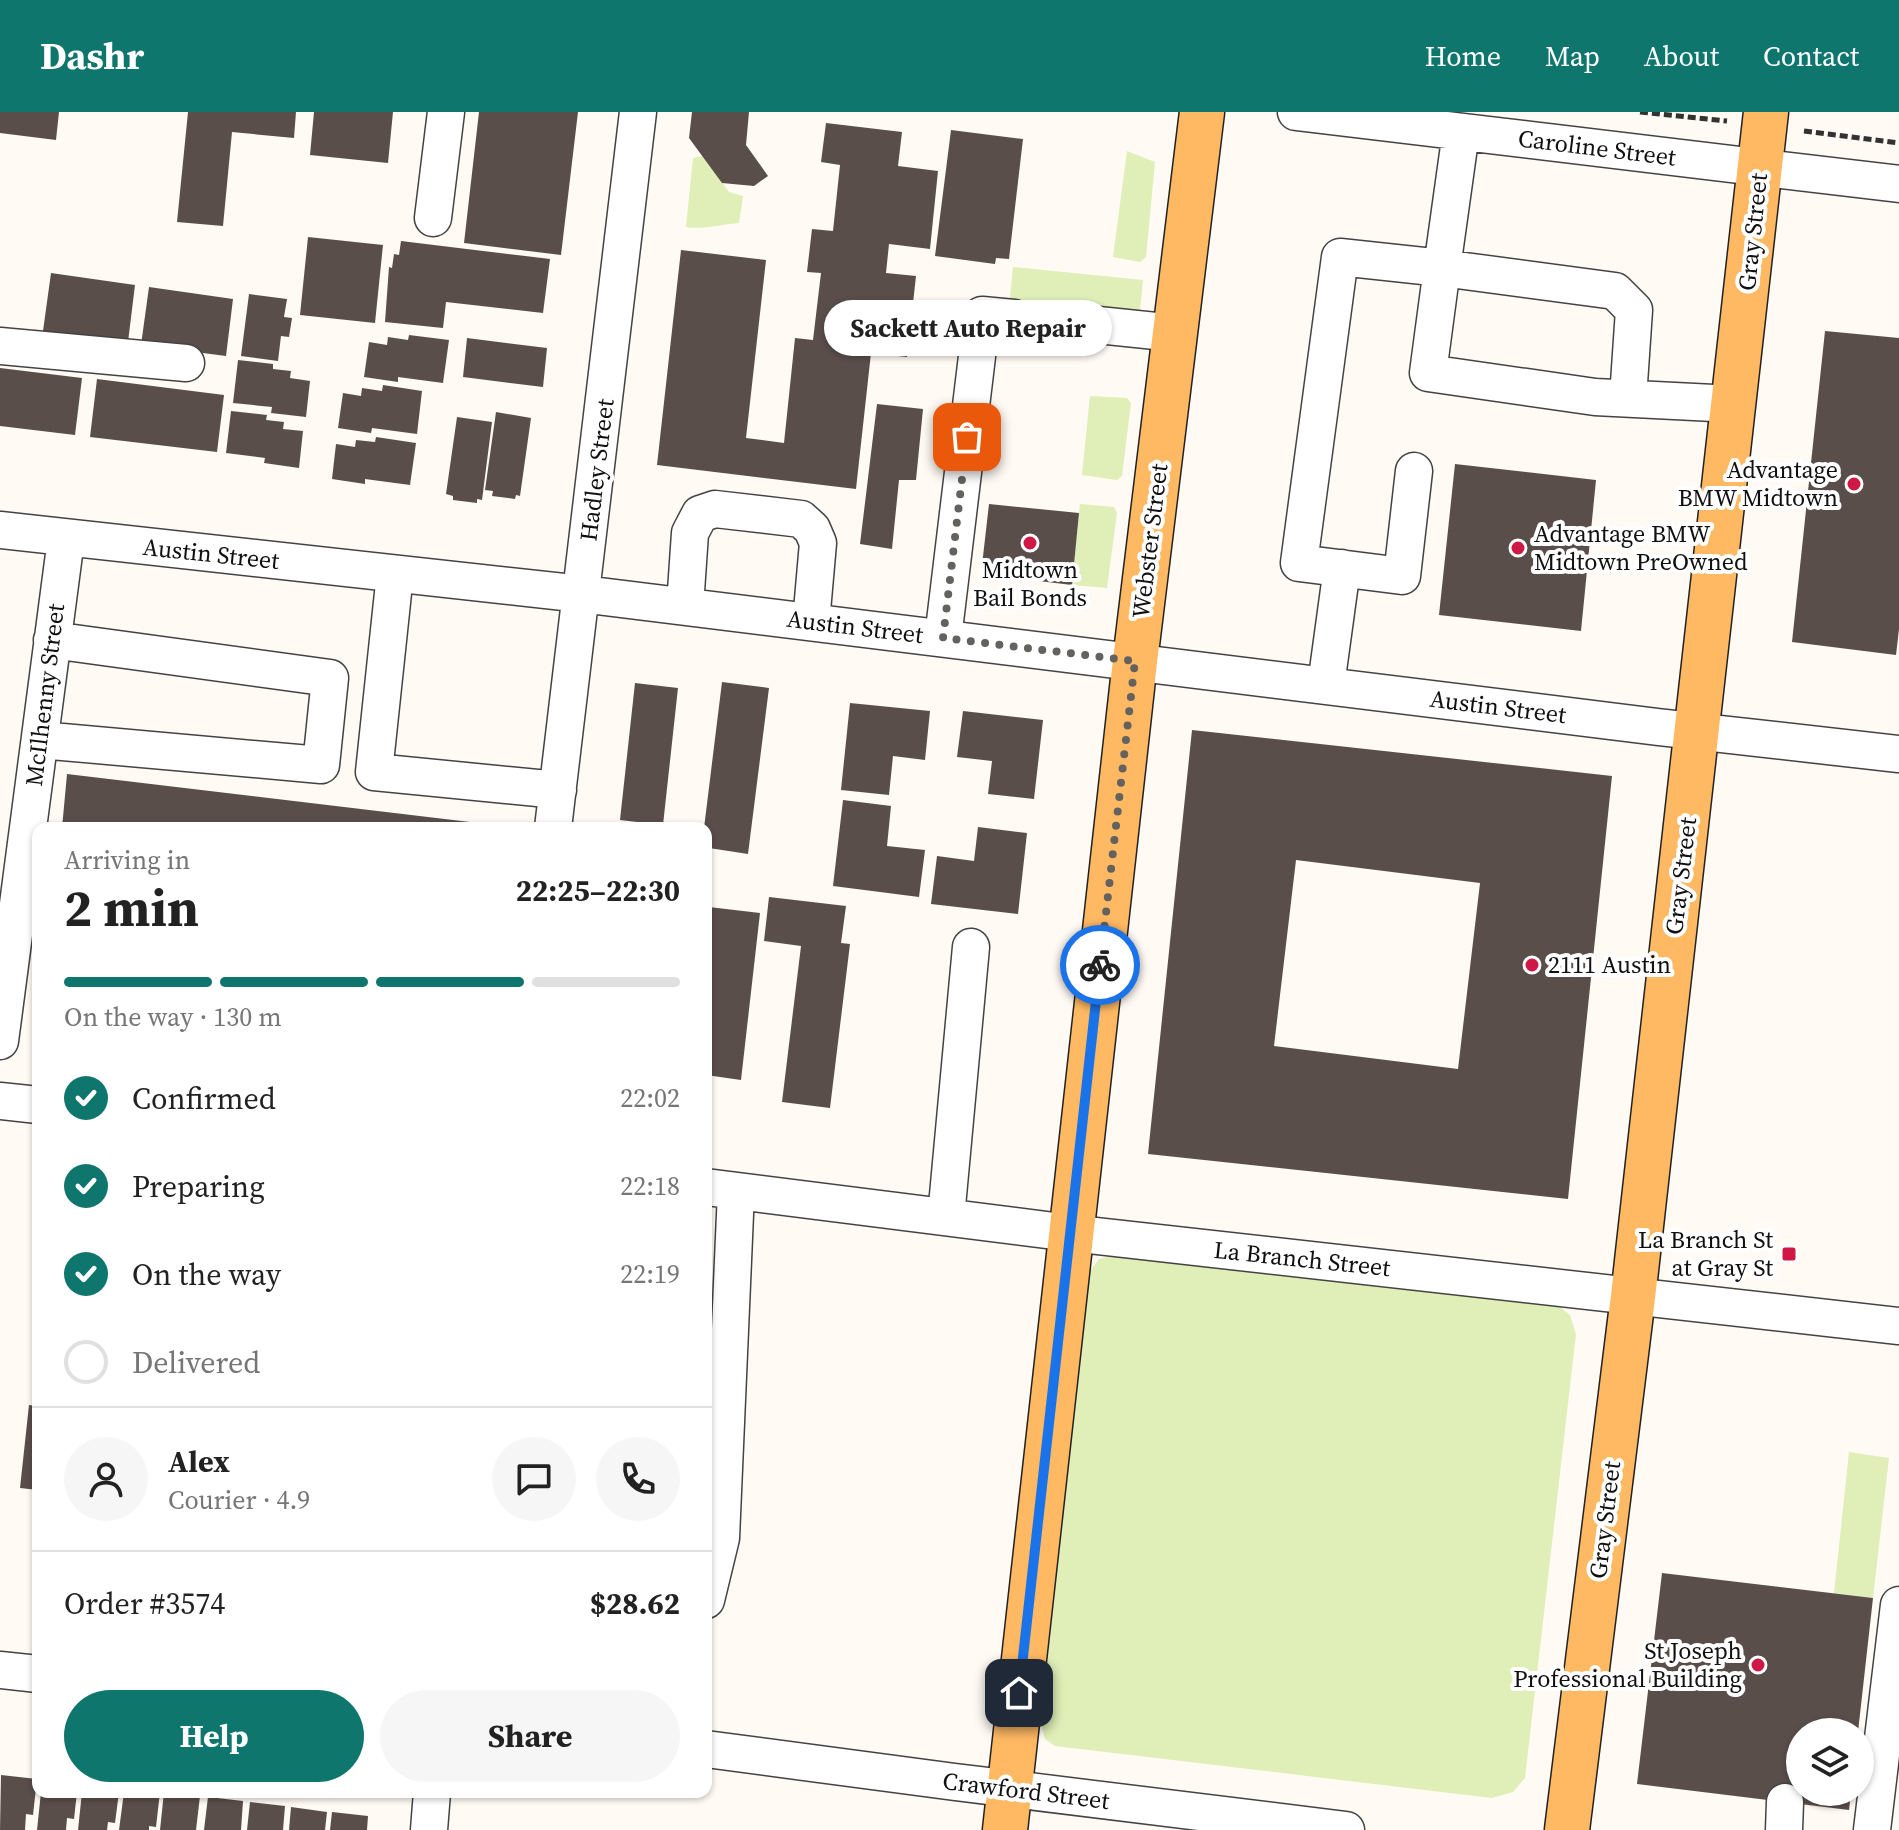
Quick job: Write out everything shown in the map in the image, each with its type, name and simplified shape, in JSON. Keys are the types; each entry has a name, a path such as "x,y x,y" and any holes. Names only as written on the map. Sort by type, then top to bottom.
{"main road":[{"name":"Webster Street","path":"1006,1809 1135,661 1202,112"},
{"name":"Gray Street","path":"1567,1830 1633,1297 1760,167 1747,116"}],"street":[{"path":"433,218 446,112"},
{"name":"Hadley Street","path":"554,822 638,112"},
{"name":"Caroline Street","path":"1296,112 1899,184"},
{"path":"1461,132 1428,373 1595,397 1734,404"},
{"path":"1414,471 1402,576 1299,563 1340,257 1615,291 1634,310 1628,398"},
{"path":"943,638 982,315 1014,318"},
{"path":"1098,325 1175,333"},
{"path":"0,346 186,363"},
{"path":"685,606 690,533 700,514 715,509 801,519 812,529 818,543 811,622"},
{"name":"Austin Street","path":"0,530 685,606 1899,754"},
{"name":"McIlhenny Street","path":"0,1041 66,539"},
{"path":"1326,685 1342,568"},
{"path":"395,574 374,772 558,790"},
{"path":"40,740 321,765 330,678 52,640"},
{"path":"946,1217 971,947"},
{"path":"0,1101 32,1104"},
{"path":"712,1575 721,1538 721,1189"},
{"name":"La Branch Street","path":"721,1189 1070,1233 1899,1326"},
{"path":"1872,1830 1899,1605"},
{"path":"0,1670 32,1673"},
{"name":"Crawford Street","path":"712,1750 1006,1809 1346,1830"},
{"path":"429,1830 432,1798"}],"path":[{"path":"1640,112 1747,116"},
{"path":"1830,135 1899,143"}],"green space":[{"path":"1127,151 1155,162 1146,257 1140,262 1113,257"},
{"path":"703,156 729,192 743,196 739,223 686,227 693,158"},
{"path":"1013,267 1143,280 1137,341 1096,327 1027,320 1024,349 1005,347"},
{"path":"1090,396 1127,398 1131,403 1122,476 1117,480 1082,475"},
{"path":"1080,504 1114,507 1117,513 1107,588 1072,585"},
{"path":"1114,1255 1554,1302 1570,1315 1576,1334 1525,1778 1513,1792 1492,1798 1055,1746 1045,1739 1041,1724 1087,1275 1099,1259"},
{"path":"1849,1452 1889,1458 1873,1598 1834,1593"}],"building":[{"path":"0,112 59,112 56,140 0,133"},
{"path":"188,112 296,112 294,138 232,132 223,226 177,222"},
{"path":"314,112 393,112 388,163 310,155"},
{"path":"479,112 578,112 561,255 464,243"},
{"path":"692,112 749,112 746,145 768,176 754,186 722,183 689,138"},
{"path":"826,123 902,132 898,166 938,171 930,249 889,244 886,273 916,276 907,357 871,353 856,489 657,465 681,250 766,260 746,438 784,443 795,338 813,340 821,273 807,272 812,229 833,231 840,165 821,162"},
{"path":"951,130 1023,139 1009,259 996,258 995,264 935,256"},
{"path":"308,237 383,245 375,323 300,315"},
{"path":"401,241 550,259 543,313 446,302 443,328 385,322 389,267 392,268 394,254 399,255"},
{"path":"51,273 135,285 128,342 43,331"},
{"path":"149,287 233,299 226,356 141,345"},
{"path":"249,294 287,299 284,317 292,318 289,337 281,336 278,361 241,356"},
{"name":"Advantage BMW Midtown","path":"1825,331 1899,338 1899,629 1896,655 1792,642"},
{"path":"409,335 449,340 443,383 398,377 398,382 364,377 369,342 387,345 388,337 408,340"},
{"path":"467,338 547,348 543,387 463,377"},
{"path":"238,360 273,364 273,369 291,371 290,378 310,381 306,417 271,413 272,407 233,403"},
{"path":"0,368 82,378 75,435 0,426"},
{"path":"97,379 224,395 217,452 90,437"},
{"path":"383,385 422,391 417,434 372,428 371,433 338,428 343,393 361,396 362,388 382,391"},
{"path":"877,404 923,409 916,480 899,480 892,549 860,544"},
{"path":"231,411 267,415 266,420 284,422 283,429 303,431 299,468 264,463 265,458 226,453"},
{"path":"496,412 531,418 520,496 516,495 515,499 492,496 493,491 485,490"},
{"path":"457,417 492,422 482,500 477,499 477,503 453,500 453,496 446,494"},
{"path":"376,437 416,443 410,485 365,479 365,484 332,479 336,444 355,447 356,440 375,442"},
{"name":"Advantage BMW Midtown PreOwned","path":"1455,464 1596,480 1581,631 1439,615"},
{"name":"Midtown Bail Bonds","path":"989,504 1079,513 1072,585 981,574"},
{"path":"722,682 769,688 748,854 712,848 712,822 705,822"},
{"path":"635,683 678,688 663,822 620,820"},
{"path":"850,703 930,711 925,760 893,756 889,795 841,790"},
{"path":"963,711 1043,720 1034,799 988,794 992,761 957,757"},
{"name":"2111 Austin","path":"1192,730 1612,776 1568,1199 1148,1154","holes":["1296,860 1480,883 1458,1069 1274,1046"]},
{"path":"67,774 470,822 63,822"},
{"path":"843,800 891,806 887,846 925,850 919,897 833,886"},
{"path":"978,827 1027,833 1018,914 931,904 937,856 974,861"},
{"path":"769,897 846,906 841,943 850,944 830,1108 782,1102 801,946 764,941"},
{"path":"712,907 760,913 741,1080 712,1076"},
{"path":"29,1405 32,1405 32,1489 20,1488"},
{"name":"St Joseph Professional Building","path":"1662,1573 1873,1598 1860,1718 1786,1718 1786,1802 1637,1784"},
{"path":"1,1775 32,1778 33,1815 26,1814 25,1830 0,1830"},
{"path":"40,1798 76,1798 74,1819 67,1818 66,1830 37,1830"},
{"path":"81,1798 118,1798 115,1823 108,1822 107,1830 78,1830"},
{"path":"123,1798 159,1798 156,1827 149,1826 149,1830 119,1830"},
{"path":"163,1798 200,1798 196,1830 160,1830"},
{"path":"208,1798 243,1801 241,1830 204,1830"},
{"path":"250,1802 285,1806 283,1830 247,1830"},
{"name":"St Joseph Professional Building","path":"1816,1806 1849,1806 1849,1810"},
{"path":"291,1807 327,1812 325,1830 289,1830"},
{"path":"332,1812 368,1816 367,1830 330,1830"}],"tunnel":[{"path":"1014,318 1098,325"}],"way so far":[{"path":"967,437 943,638 1135,661 1100,965"}],"place":[{"name":"Sackett Auto Repair","path":"967,437"},
{"name":"Advantage BMW Midtown","path":"1854,484"},
{"name":"Midtown Bail Bonds","path":"1030,543"},
{"name":"Advantage BMW Midtown PreOwned","path":"1518,548"},
{"name":"2111 Austin","path":"1532,965"},
{"name":"La Branch St at Gray St","path":"1789,1254"},
{"name":"St Joseph Professional Building","path":"1758,1665"}],"route":[{"path":"1019,1693 1100,965"}]}
